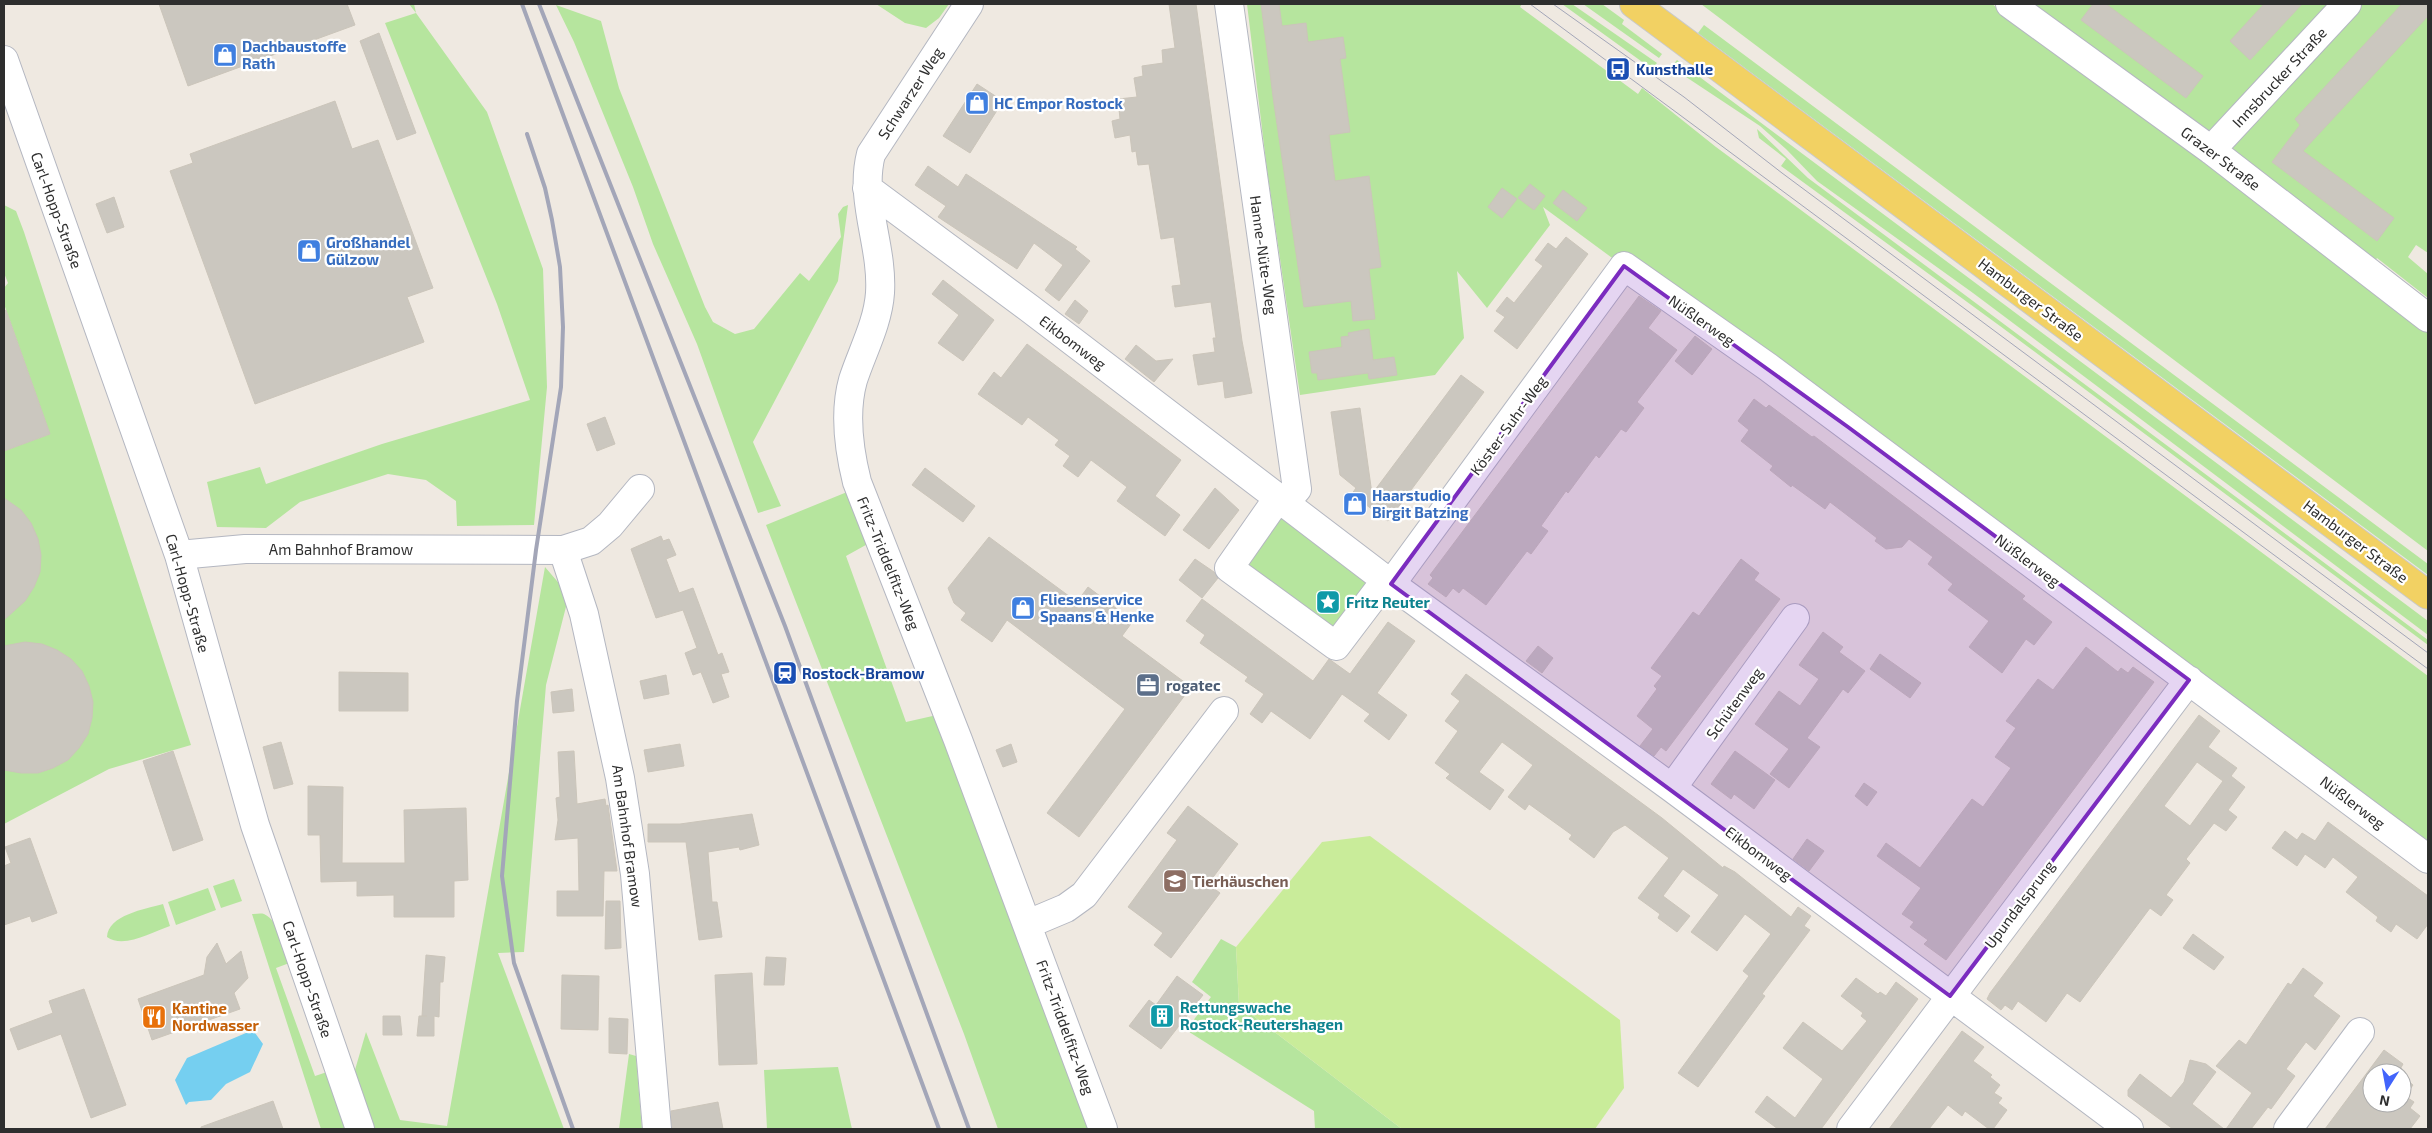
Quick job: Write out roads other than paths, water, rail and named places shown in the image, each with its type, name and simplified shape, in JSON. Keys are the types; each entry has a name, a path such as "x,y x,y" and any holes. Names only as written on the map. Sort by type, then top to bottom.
{"main road":[{"name":"Hamburger Straße","path":"1634,4 2428,595"}],"street":[{"name":"Schwarzer Weg","path":"866,188 866,172 871,154 969,4"},
{"name":"Hanne-Nüte-Weg","path":"1229,4 1297,488 1282,500"},
{"name":"Innsbrucker Straße","path":"2211,150 2348,4"},
{"name":"Grazer Straße","path":"2017,6 2211,150 2428,318"},
{"name":"Carl-Hopp-Straße","path":"4,60 179,555 255,826 360,1129"},
{"name":"Eikbomweg","path":"866,188 1389,582 1672,788 2129,1129"},
{"name":"Fritz-Triddelfitz-Weg","path":"866,188 880,268 880,294 876,314 852,382 849,407 851,459 858,482 1028,924 1104,1129"},
{"name":"Köster-Suhr-Weg","path":"1389,582 1624,266"},
{"name":"Nüßlerweg","path":"1624,266 1768,366 2428,859"},
{"name":"Am Bahnhof Bramow","path":"179,555 245,549 563,550 591,541 610,525 640,489"},
{"path":"1282,500 1229,568 1336,646 1389,582"},
{"name":"Am Bahnhof Bramow","path":"563,550 584,614 620,778 636,884 658,1129"},
{"name":"Schütenweg","path":"1672,788 1795,618"},
{"name":"Upundalsprung","path":"1851,1129 2189,680"},
{"path":"1028,924 1066,908 1084,894 1224,711"},
{"path":"2288,1129 2360,1032"}],"water":[{"path":"253,1030 263,1044 250,1072 226,1084 211,1100 189,1102 186,1105 175,1080 187,1058"}],"tram line":[{"path":"1530,4 2428,669"},
{"path":"1553,4 1684,97 1782,173 2428,653"}],"railway":[{"path":"522,4 939,1129"},
{"path":"539,4 785,626 969,1129"},
{"path":"527,134 545,188 560,267 563,327 561,387 536,550 517,701 502,876 514,963 573,1129"}],"place":[{"name":"Dachbaustoffe Rath","path":"225,55"},
{"name":"Kunsthalle","path":"1618,69"},
{"name":"HC Empor Rostock","path":"977,103"},
{"name":"Großhandel Gülzow","path":"309,251"},
{"name":"Haarstudio Birgit Batzing","path":"1355,504"},
{"name":"Fritz Reuter","path":"1328,602"},
{"name":"Fliesenservice Spaans & Henke","path":"1023,608"},
{"name":"Rostock-Bramow","path":"785,673"},
{"name":"rogatec","path":"1148,685"},
{"name":"Tierhäuschen","path":"1175,881"},
{"name":"Rettungswache Rostock-Reutershagen","path":"1162,1016"},
{"name":"Kantine Nordwasser","path":"154,1017"}]}
